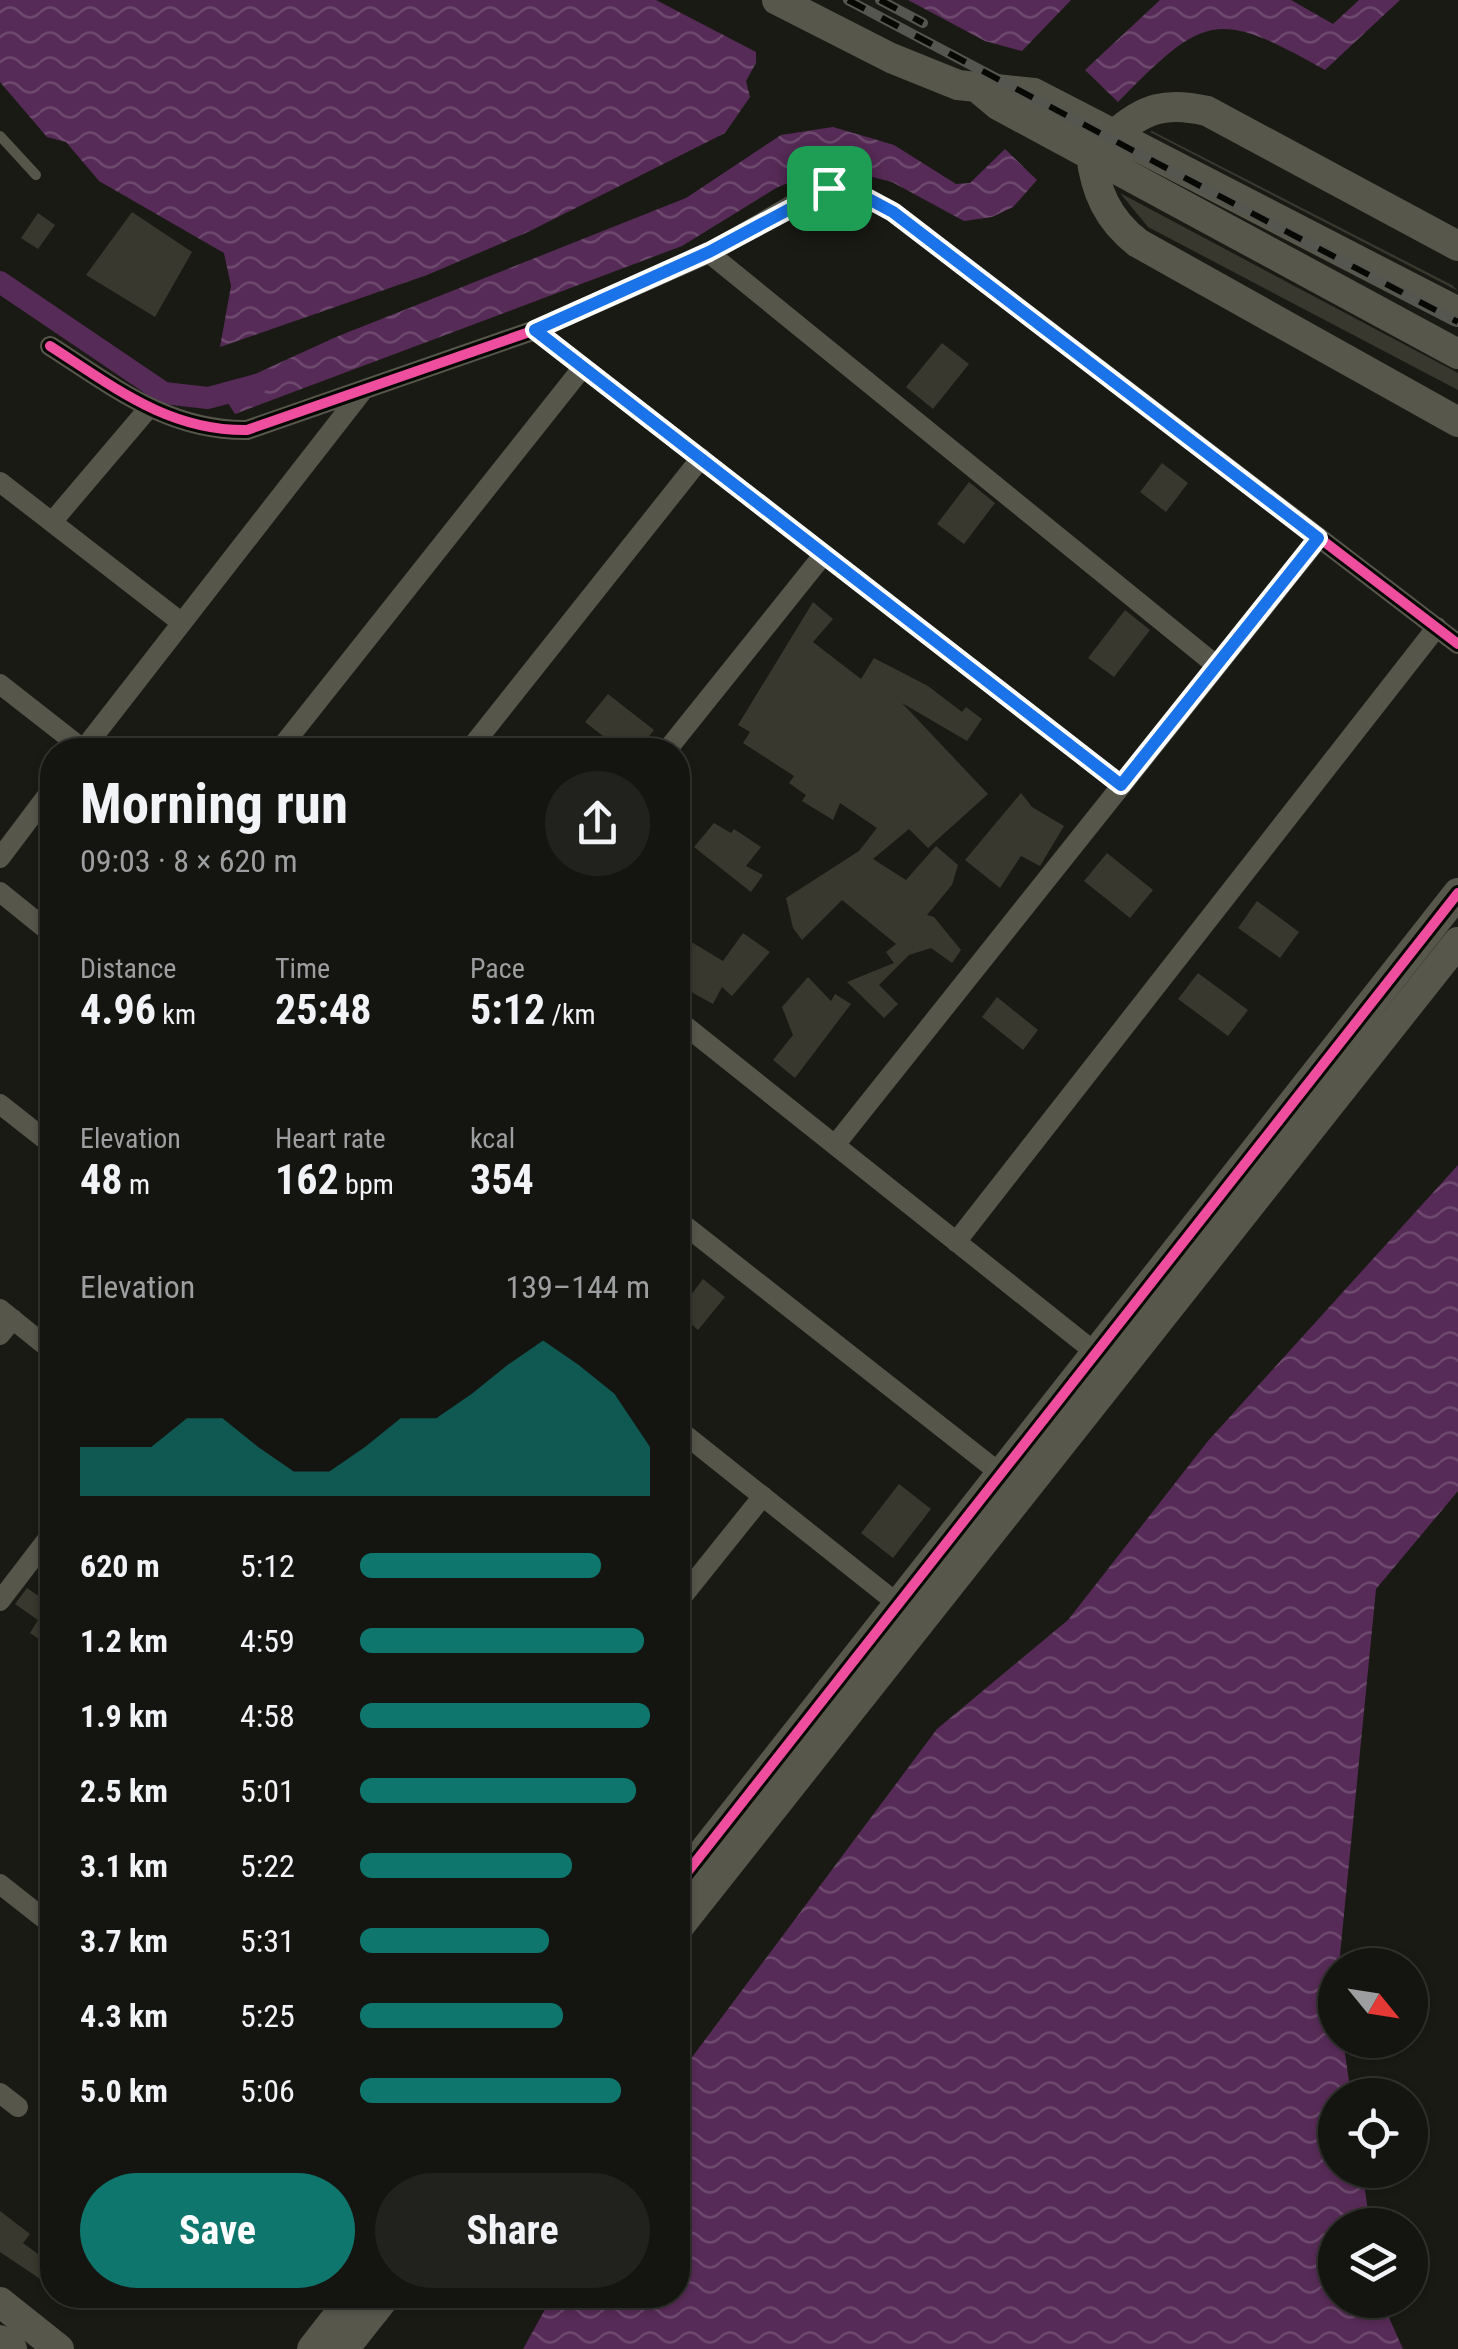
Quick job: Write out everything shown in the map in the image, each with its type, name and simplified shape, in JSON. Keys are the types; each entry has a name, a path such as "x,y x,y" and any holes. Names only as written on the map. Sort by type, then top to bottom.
{"street":[{"path":"777,0 892,58 980,90 1034,93 1102,144 1458,354"},
{"path":"1458,246 1207,111 1160,106 1142,112 1102,144 1096,189 1119,226 1138,243 1458,422"},
{"path":"1102,144 1458,312"},
{"path":"50,346 148,409 195,426 247,430 535,330 709,252 818,190 839,188 868,196 1082,354 1458,644"},
{"path":"709,252 1217,666"},
{"path":"535,330 1121,785"},
{"path":"289,738 583,367"},
{"path":"92,738 360,393"},
{"path":"52,522 148,409"},
{"path":"478,738 700,458"},
{"path":"0,482 182,623"},
{"path":"835,1145 1318,538"},
{"path":"677,738 824,554"},
{"path":"956,1242 1437,627"},
{"path":"0,684 68,738"},
{"path":"0,858 40,805"},
{"path":"0,892 40,924"},
{"path":"690,1869 1458,893"},
{"path":"690,1913 1458,942"},
{"path":"690,1030 1096,1353"},
{"path":"0,1104 40,1136"},
{"path":"690,1229 1001,1474"},
{"path":"4,1321 40,1344"},
{"path":"690,1438 898,1604"},
{"path":"690,1587 763,1496"},
{"path":"0,1601 40,1549"},
{"path":"0,1884 40,1916"},
{"path":"0,2093 18,2107"},
{"path":"0,2302 60,2349"},
{"path":"312,2349 344,2308"},
{"path":"344,2349 377,2308"},
{"path":"0,2340 12,2349"}],"lane":[{"path":"0,136 36,175"}],"water":[{"path":"0,0 656,0 756,52 756,63 746,81 750,97 725,133 528,232 427,275 220,347 231,286 224,253 99,181 66,142 47,137 0,82"},
{"path":"908,0 1071,0 1022,51 985,41"},
{"path":"1160,0 1291,0 1333,24 1359,0 1400,0 1325,70 1259,37 1235,30 1214,30 1193,37 1172,51 1118,102 1085,70"},
{"path":"833,127 894,145 956,184 970,183 1005,149 1037,180 1013,207 992,217 964,221 892,182 829,166 776,188 682,246 235,414 228,403 231,385 336,337 686,198 781,135"},
{"path":"1458,1165 1458,1491 1376,1589 1341,1948 1318,1948 1318,2058 1346,2058 1349,2078 1318,2078 1318,2188 1365,2188 1368,2208 1318,2208 1318,2318 1389,2318 1403,2349 523,2349 546,2308 690,2308 690,2060 937,1729 1068,1620 1208,1441"}],"building":[{"path":"1150,132 1452,285 1458,291"},
{"path":"1120,193 1458,373 1458,390 1148,227"},
{"path":"132,212 192,252 155,317 86,275"},
{"path":"38,213 55,225 38,249 21,238"},
{"path":"942,343 969,364 933,409 906,387"},
{"path":"1162,463 1188,483 1166,512 1140,492"},
{"path":"969,482 995,503 964,544 937,524"},
{"path":"813,602 833,619 813,642 861,679 874,658 928,686 962,712 966,707 982,719 967,741 902,703 988,794 928,848 909,829 873,859 906,880 936,846 958,865 952,885 927,915 934,917 961,950 952,963 931,948 909,955 879,985 898,1004 884,1018 847,982 894,963 886,952 896,944 842,900 802,940 793,928 786,898 859,851 877,828 840,803 833,820 802,801 806,795 789,783 794,776 743,743 750,732 738,725"},
{"path":"1125,610 1150,630 1114,677 1088,658"},
{"path":"608,694 654,730 648,738 606,738 585,722"},
{"path":"1021,793 1032,807 1064,826 1040,866 1021,856 1000,888 965,860"},
{"path":"714,823 731,833 734,829 761,847 746,866 763,875 751,892 694,847"},
{"path":"1107,853 1153,890 1130,918 1084,881"},
{"path":"1257,901 1299,932 1280,958 1238,928"},
{"path":"743,933 770,952 732,996 722,987 713,1004 690,989 690,941 723,961"},
{"path":"1198,973 1248,1010 1228,1036 1178,999"},
{"path":"808,977 831,1001 835,994 851,1004 795,1078 773,1060 793,1035 782,1007"},
{"path":"997,997 1038,1030 1023,1050 982,1017"},
{"path":"703,1279 725,1297 698,1330 690,1323 690,1296"},
{"path":"899,1484 931,1509 893,1558 861,1533"},
{"path":"27,1588 40,1597 40,1640 30,1633 38,1620 15,1604"},
{"path":"0,2211 30,2234 23,2243 40,2255 40,2279 0,2252"}],"waterway":[{"path":"0,282 164,393 208,398 256,385"}],"railway":[{"path":"848,0 1458,322"},
{"path":"880,0 923,23"}],"cycle path":[{"path":"50,346 120,391 167,415 218,428 247,430 535,330 709,253 818,190 852,190 893,212 1458,644"},
{"path":"690,1869 1458,893"}],"route":[{"path":"829,188 868,196 893,212 1318,538 1121,785 535,330 709,252 818,190 829,188"}]}
